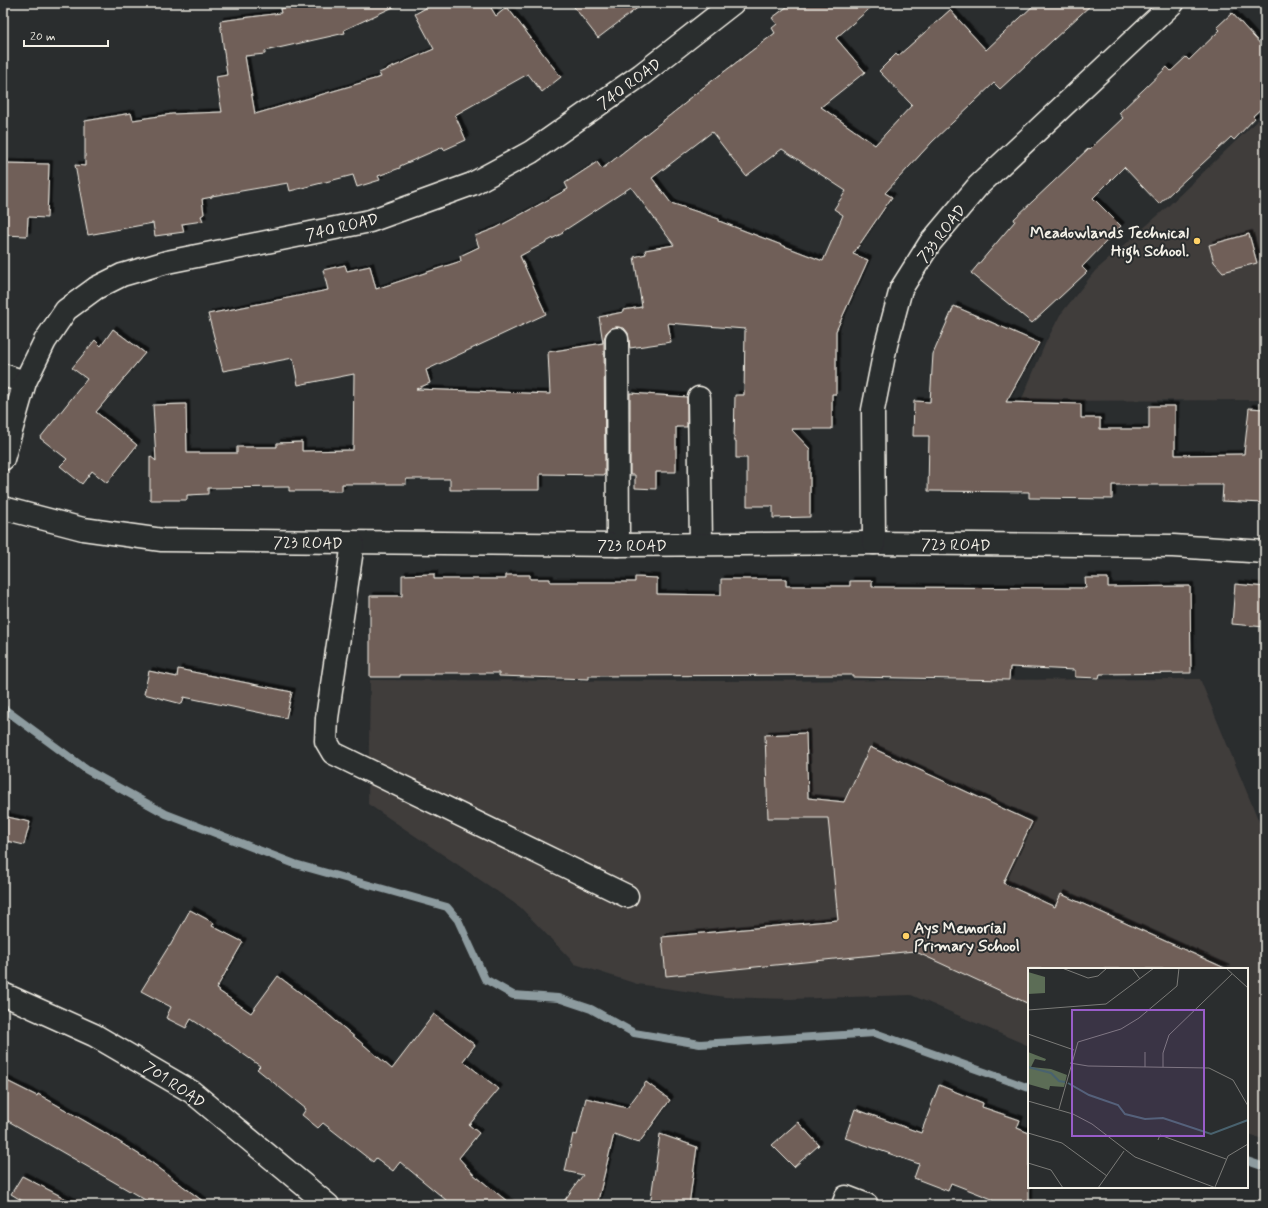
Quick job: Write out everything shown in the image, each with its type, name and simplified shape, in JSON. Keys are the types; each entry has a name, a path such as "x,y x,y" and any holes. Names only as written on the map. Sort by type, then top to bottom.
{"street":[{"name":"740 ROAD","path":"3,459 26,382 44,341 66,310 96,288 122,275 167,262 370,221 472,184 531,152 641,75 733,3"},
{"name":"733 ROAD","path":"874,543 873,410 886,345 901,289 930,243 978,186 1173,3"},
{"path":"617,339 618,545"},
{"path":"3,375 26,382"},
{"path":"699,398 701,544"},
{"name":"723 ROAD","path":"3,508 83,529 162,540 618,545 874,543 1173,546 1265,552"},
{"path":"352,543 327,718 326,741 334,753 627,896"},
{"name":"701 ROAD","path":"3,994 94,1035 192,1092 328,1205"},
{"path":"843,1205 846,1197 867,1205"}],"shaded area":[{"name":"Meadowlands Technical High School.","path":"1265,113 1265,400 1021,401 1046,342 1060,315 1095,271 1164,210"},
{"name":"Ays Memorial Primary School","path":"1200,679 1265,836 1265,1139 1248,1135 1248,968 1028,968 1028,1046 911,995 789,999 725,997 637,984 575,964 520,907 368,804 370,680 720,681"}],"building":[{"path":"307,3 402,3 344,30 345,33 265,51 265,54 245,56 255,114 381,77 379,73 434,49 415,14 435,3 488,3 496,16 507,7 561,77 542,92 528,74 455,115 466,140 444,150 443,147 400,166 400,168 378,176 380,180 357,187 353,175 290,191 288,183 212,196 202,199 204,214 201,216 203,221 182,224 184,232 155,236 153,223 88,235 75,165 85,166 85,121 131,113 133,120 172,114 222,112 216,77 227,75 220,21 281,13 280,9"},
{"path":"571,3 644,3 598,38"},
{"path":"792,3 876,3 836,38 865,72 821,107 875,145 912,105 879,71 896,54 898,56 950,10 986,50 1036,3 1093,3 1000,89 994,83 932,142 885,193 892,197 853,254 868,260 836,331 836,394 832,394 832,429 791,429 810,449 810,517 773,518 773,506 747,506 747,458 736,458 736,441 734,441 735,395 744,395 745,329 668,323 671,342 630,348 628,333 624,328 611,328 606,333 604,339 605,475 540,474 540,490 450,490 450,479 406,479 406,484 342,484 342,491 289,491 289,487 208,488 208,494 187,495 187,500 150,500 150,456 156,461 153,405 186,404 187,453 237,453 237,447 277,447 277,443 302,442 302,451 353,450 354,374 298,385 293,358 223,371 208,314 328,290 323,270 345,265 347,271 370,266 376,289 461,261 460,256 479,247 475,236 496,228 568,189 565,183 597,162 602,169 688,101 687,100 775,33 772,28 777,24 772,18","holes":["712,132 746,176 782,149 846,191 834,209 843,215 823,261 719,221 719,219 671,203 652,178","631,187 674,245 645,250 646,254 634,257 642,307 623,310 623,312 599,317 603,343 548,352 550,394 416,389 430,383 426,370 546,314 520,256 563,233 562,232"]},
{"path":"1232,13 1265,49 1265,105 1253,116 1255,118 1234,140 1231,137 1159,204 1124,167 1093,198 1121,226 1082,267 1087,272 1032,323 971,273 1015,221 1014,219 1123,118 1119,113 1167,67 1171,71 1186,57 1189,60 1220,30 1217,27"},
{"path":"3,163 49,164 47,218 28,217 27,236 3,235"},
{"path":"1249,234 1257,263 1223,272 1214,262 1209,245"},
{"path":"954,306 1039,343 1006,402 1081,404 1081,418 1100,418 1100,429 1149,429 1149,406 1175,406 1175,455 1244,454 1249,408 1265,409 1263,503 1222,501 1223,485 1112,485 1112,499 1029,498 1029,492 928,491 929,436 913,436 914,401 930,402 933,354"},
{"path":"113,329 145,353 96,412 137,445 107,483 92,471 82,484 60,466 67,459 40,438 87,379 72,368 95,340 101,346"},
{"path":"630,393 687,397 687,427 676,427 676,472 656,472 656,489 635,488 635,475 630,475"},
{"path":"434,574 434,579 506,579 506,575 530,575 530,579 550,579 550,582 635,582 635,577 657,578 657,594 721,595 721,579 786,579 786,586 850,586 850,581 872,581 872,587 1086,588 1085,578 1108,578 1108,587 1190,586 1191,673 1100,674 1099,678 1075,677 1075,670 1010,667 1009,680 852,677 852,675 589,676 589,679 499,676 499,673 434,673 434,675 370,677 370,596 402,596 402,575"},
{"path":"1235,584 1265,587 1265,627 1232,624"},
{"path":"178,669 292,692 286,718 184,697 182,704 144,694 149,671 177,677"},
{"path":"806,733 808,798 844,802 870,747 1032,822 1003,883 1055,907 1061,894 1225,968 1028,968 1028,1004 914,951 666,976 662,937 838,920 828,818 768,818 765,735"},
{"path":"3,816 30,822 24,845 3,840"},
{"path":"190,910 214,923 212,926 243,942 216,989 251,1013 278,976 323,1010 392,1069 434,1014 475,1045 463,1061 499,1089 469,1125 479,1133 459,1158 473,1174 512,1205 452,1205 400,1162 393,1171 376,1158 373,1162 323,1123 318,1128 302,1115 306,1109 257,1069 260,1066 225,1041 191,1019 186,1028 166,1018 171,1007 141,991 170,946"},
{"path":"3,1079 37,1096 38,1094 102,1131 151,1162 208,1205 154,1205 3,1118"},
{"path":"646,1082 670,1100 639,1143 614,1134 597,1205 561,1205 583,1175 565,1171 573,1134 577,1135 586,1098 627,1108"},
{"path":"939,1085 983,1103 982,1107 1020,1120 1017,1128 1028,1133 1029,1205 990,1205 992,1199 951,1183 948,1191 914,1178 919,1164 845,1138 855,1109 921,1133"},
{"path":"798,1122 819,1145 794,1167 772,1145"},
{"path":"660,1134 697,1147 689,1205 650,1205"},
{"path":"22,1176 78,1205 29,1205 11,1194"}],"waterway":[{"path":"3,708 87,770 166,814 295,864 447,907 458,920 485,979 513,995 558,998 591,1009 634,1033 700,1044 875,1033 1028,1088"},
{"path":"1248,1161 1265,1167"}],"place":[{"name":"Meadowlands Technical High School.","path":"1197,241"},
{"name":"Ays Memorial Primary School","path":"906,936"}]}
